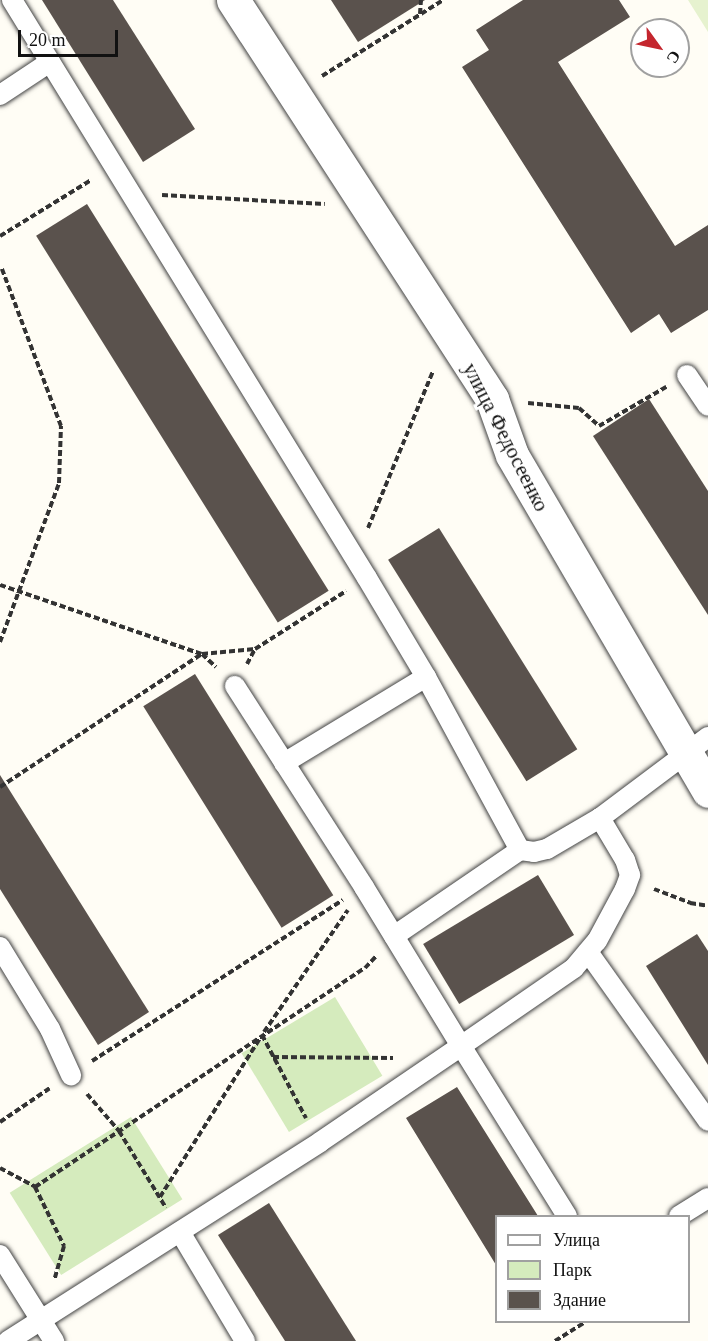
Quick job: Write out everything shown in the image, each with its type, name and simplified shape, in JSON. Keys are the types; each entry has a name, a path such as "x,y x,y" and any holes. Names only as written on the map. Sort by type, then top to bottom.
{"street":[{"name":"улица Федосеенко","path":"233,0 295,92 492,399 512,455 697,744 708,791"}],"lane":[{"path":"12,0 356,559 426,677 520,850"},
{"path":"0,95 50,62"},
{"path":"687,375 708,406"},
{"path":"284,763 426,677"},
{"path":"236,686 364,887 566,1215"},
{"path":"394,936 520,850 534,852 547,849 600,818 697,744"},
{"path":"8,1341 320,1142 574,968 588,952 625,889 630,875 625,860 600,818"},
{"path":"0,946 50,1029 71,1075"},
{"path":"588,952 708,1121"},
{"path":"681,1215 708,1198"},
{"path":"180,1232 245,1341"},
{"path":"0,1255 54,1341"}],"path":[{"path":"420,15 421,0"},
{"path":"295,92 443,0"},
{"path":"0,236 114,165"},
{"path":"131,194 368,207"},
{"path":"0,642 59,483 61,426 1,268"},
{"path":"356,559 449,332"},
{"path":"492,399 579,408 599,426 687,375"},
{"path":"0,585 202,654 255,650 367,578"},
{"path":"202,654 236,686 255,650"},
{"path":"0,787 202,654"},
{"path":"630,875 662,894 708,906"},
{"path":"160,1197 262,1035 364,887"},
{"path":"0,1122 364,887"},
{"path":"35,1187 365,968 394,936"},
{"path":"262,1035 320,1142"},
{"path":"273,1057 442,1059"},
{"path":"71,1075 119,1131 180,1232"},
{"path":"0,1168 35,1187 64,1246 42,1321"},
{"path":"555,1341 584,1323"}],"green space":[{"path":"688,0 708,0 708,32"},
{"path":"335,997 382,1076 289,1132 242,1053"},
{"path":"131,1117 182,1199 61,1275 10,1193"}],"building":[{"path":"42,0 113,0 195,129 143,162"},
{"path":"331,0 425,0 358,42"},
{"path":"523,0 619,0 630,17 558,62 675,246 708,225 708,310 671,333 659,314 631,333 462,67 489,50 476,30"},
{"path":"87,204 329,591 278,623 36,236"},
{"path":"649,399 708,491 708,615 593,436"},
{"path":"439,528 577,749 526,781 388,560"},
{"path":"195,674 333,895 282,928 143,706"},
{"path":"0,775 149,1012 98,1045 0,889"},
{"path":"538,875 574,935 459,1004 423,944"},
{"path":"697,934 708,951 708,1065 646,966"},
{"path":"457,1087 537,1215 495,1215 495,1263 406,1118"},
{"path":"269,1203 356,1341 285,1341 218,1235"}]}
